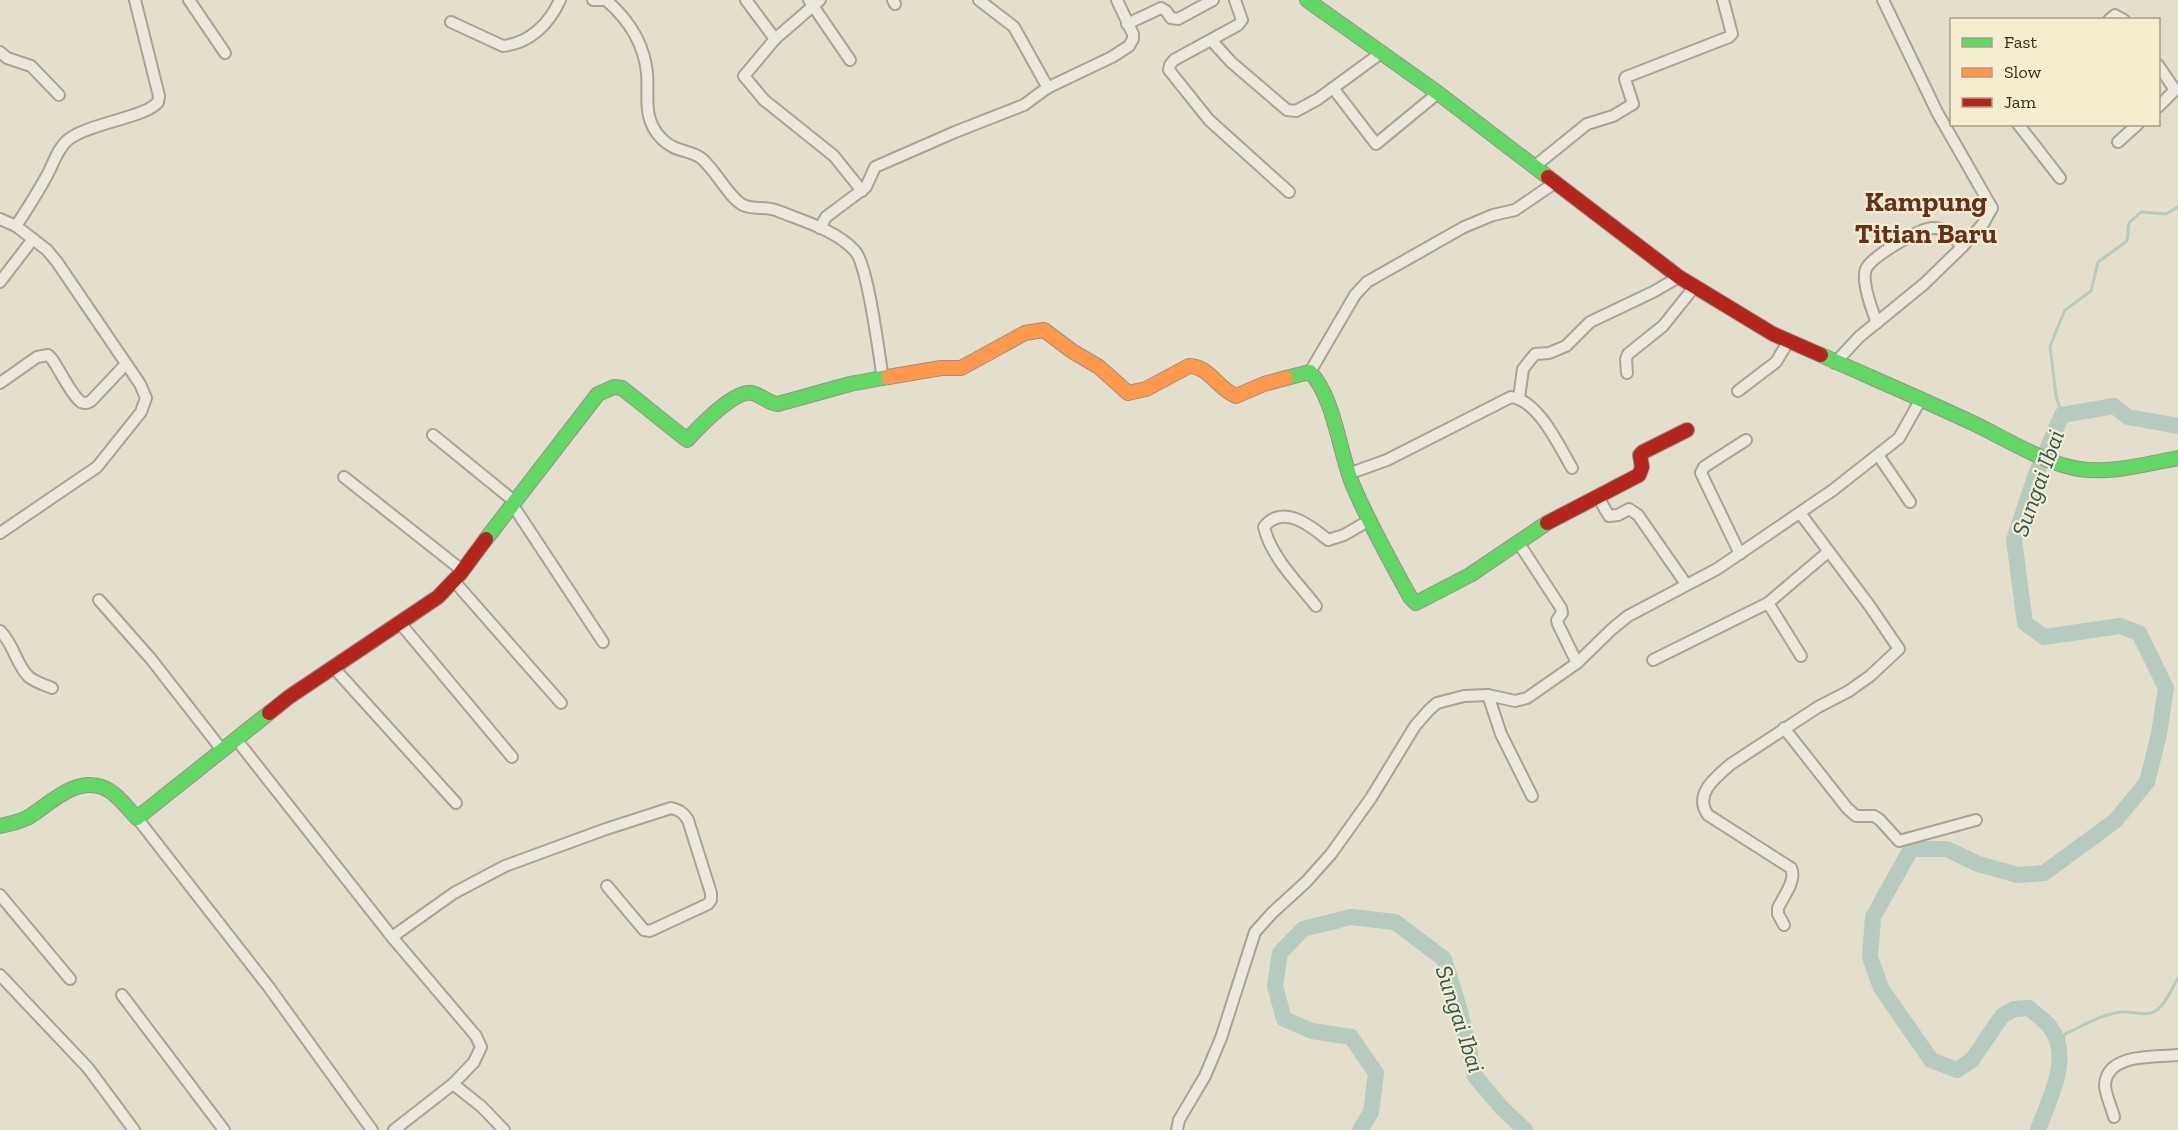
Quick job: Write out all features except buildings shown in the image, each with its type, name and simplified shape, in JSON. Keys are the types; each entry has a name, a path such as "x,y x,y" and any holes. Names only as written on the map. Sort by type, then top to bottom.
{"street":[{"path":"16,226 64,143 84,131 150,109 158,102 159,96 135,0"},
{"path":"189,0 225,53"},
{"path":"451,21 503,46 513,45 532,37 555,11 560,0"},
{"path":"593,0 606,0 632,27 647,70 648,114 661,138 674,148 701,158 717,174 735,199 745,206 770,207 820,228 854,250 862,263 884,379"},
{"path":"746,0 775,39"},
{"path":"979,0 1014,27 1048,88"},
{"path":"820,228 826,217 862,191 868,184 875,167 937,139 1018,107 1048,88 1112,57 1129,46 1133,39 1117,0"},
{"path":"1127,24 1161,8 1167,11 1171,18 1178,19 1213,0"},
{"path":"1235,0 1242,20 1238,25 1174,60 1169,70 1209,120 1289,192"},
{"path":"1307,0 1438,93 1679,277 1788,342 1922,399 2059,464 2098,470 2129,468 2178,458"},
{"path":"1535,166 1587,124 1613,116 1633,104 1626,77 1729,37 1732,29 1723,0"},
{"path":"1835,363 1962,247 1983,224 1992,208 1950,126 1928,93 1883,0"},
{"path":"850,60 813,2 775,39 746,72 746,79 764,100 834,156 862,191"},
{"path":"1212,41 1231,62 1287,110 1296,111 1333,88 1381,53"},
{"path":"0,52 7,58 31,66 58,95"},
{"path":"2160,68 2175,90 2160,105"},
{"path":"1333,88 1376,144 1438,93"},
{"path":"2020,126 2060,178"},
{"path":"2118,142 2136,126"},
{"path":"137,818 289,697 438,597 458,576 598,394 606,389 622,388 687,440 695,430 742,393 753,393 768,404 778,404 850,384 941,368 961,368 1025,333 1044,330 1099,367 1128,393 1143,392 1187,366 1196,366 1226,392 1236,396 1264,384 1310,372 1355,295 1367,282 1464,227 1493,215 1515,210 1556,182"},
{"path":"0,219 16,226 47,250 70,280 144,392 145,404 97,467 0,533"},
{"path":"1877,323 1868,297 1866,280 1866,269 1875,259 1914,234 1933,228 1948,231 1962,247"},
{"path":"0,282 33,239"},
{"path":"1519,398 1523,369 1535,354 1549,353 1566,346 1590,322 1679,277"},
{"path":"1627,374 1628,354 1663,326 1695,286"},
{"path":"1738,391 1776,362 1788,342"},
{"path":"0,383 37,357 48,355 76,395 81,401 87,403 126,364"},
{"path":"1310,372 1316,378 1335,429 1348,474 1368,520 1410,597 1416,603 1470,575 1554,518 1639,475 1642,467 1640,455 1643,452 1687,430"},
{"path":"1348,474 1387,460 1511,397 1527,402 1545,424 1572,468"},
{"path":"1177,1130 1179,1120 1205,1076 1221,1038 1259,925 1306,882 1331,854 1371,798 1415,726 1437,703 1464,696 1488,695 1521,701 1577,663 1628,616 1717,569 1800,513 1878,455 1899,438 1922,399"},
{"path":"433,435 513,503 603,642"},
{"path":"1740,554 1701,473 1704,467 1746,440"},
{"path":"1878,455 1910,502"},
{"path":"344,477 458,576 561,703"},
{"path":"1598,497 1609,516 1618,515 1629,509 1638,514 1686,584"},
{"path":"1785,925 1778,914 1778,908 1793,878 1791,868 1708,815 1701,801 1712,783 1731,764 1784,728 1849,691 1870,676 1899,649 1800,513"},
{"path":"1316,606 1276,553 1264,527 1269,521 1277,518 1292,517 1308,525 1328,540 1344,535 1368,520"},
{"path":"1518,542 1561,608 1562,613 1557,620 1558,624 1577,663"},
{"path":"1653,660 1768,603 1828,552"},
{"path":"99,600 151,659 222,750"},
{"path":"1768,603 1801,656"},
{"path":"400,623 512,757"},
{"path":"0,632 12,646 21,666 31,678 52,688"},
{"path":"333,667 456,803"},
{"path":"1488,695 1501,734 1532,796"},
{"path":"1784,728 1846,808 1856,816 1874,816 1899,842 1976,820"},
{"path":"236,739 392,937 479,1042 481,1047 479,1055 453,1084 394,1130"},
{"path":"0,826 19,822 71,789 87,785 103,788 137,818 268,986 372,1130"},
{"path":"392,937 454,893 505,866 671,808 684,814 688,820 711,893 711,900 708,904 650,931 644,930 608,886"},
{"path":"0,895 70,980"},
{"path":"0,975 88,1068 134,1130"},
{"path":"122,994 224,1130"},
{"path":"2114,1117 2105,1086 2110,1070 2123,1061 2178,1055"},
{"path":"453,1084 482,1107 504,1130"}],"waterway":[{"path":"2062,415 2056,396 2050,346 2065,310 2091,291 2098,262 2127,241 2129,223 2141,212 2166,214 2178,207"},
{"name":"Sungai Ibai","path":"2038,1130 2053,1092 2059,1065 2057,1039 2050,1027 2029,1008 2014,1009 2002,1016 1972,1060 1957,1070 1931,1060 1881,988 1870,957 1873,917 1911,849 1947,849 1978,864 2018,875 2044,873 2115,821 2147,782 2159,734 2166,688 2139,633 2120,626 2044,637 2025,623 2014,540 2036,474 2062,415 2114,406 2128,417 2178,426"},
{"name":"Sungai Ibai","path":"1360,1130 1371,1112 1376,1073 1351,1037 1312,1031 1284,1019 1275,986 1280,953 1303,929 1351,917 1395,922 1444,959 1460,1011 1475,1076 1501,1107 1525,1130"},
{"path":"2060,1046 2065,1034 2099,1018 2122,1012 2145,1014 2154,1012 2164,1003 2178,978"}],"traffic: fast":[{"path":"1307,0 1438,93 1548,177"},
{"path":"1821,355 1956,415 2052,462 2079,469 2103,470 2128,468 2178,458"},
{"path":"1286,378 1310,372 1325,395 1347,470 1358,498 1410,597 1416,603 1470,575 1547,523"},
{"path":"486,539 598,394 614,387 622,388 687,440 717,410 745,393 756,394 778,404 850,384 888,377"},
{"path":"0,826 27,818 72,789 92,785 102,787 112,793 137,818 269,713"}],"traffic: slow":[{"path":"888,377 941,368 961,368 1025,333 1044,330 1099,367 1128,393 1146,389 1189,366 1202,370 1236,396 1264,384 1286,378"}],"traffic: jam":[{"path":"1548,177 1679,277 1773,334 1821,355"},
{"path":"1547,523 1639,475 1642,467 1640,455 1643,452 1687,430"},
{"path":"269,713 289,697 438,597 460,574 486,539"}],"district":[{"name":"Kampung Titian Baru","path":"1926,217"}]}
